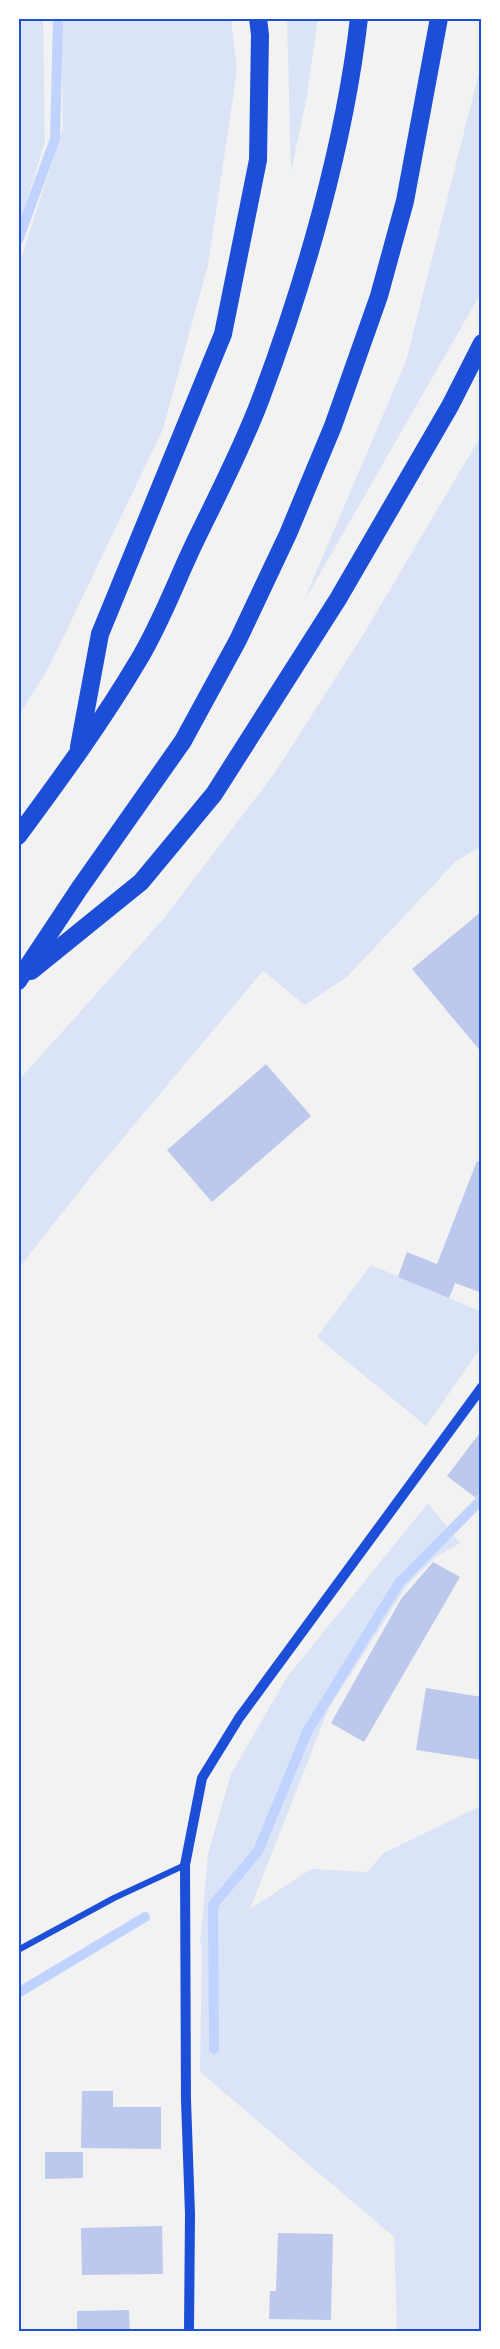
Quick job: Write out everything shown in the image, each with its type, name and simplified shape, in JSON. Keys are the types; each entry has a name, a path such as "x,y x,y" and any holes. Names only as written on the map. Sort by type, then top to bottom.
{"highway":[{"path":"78,755 100,634 223,334 258,159 260,35 258,18"},
{"path":"18,836 78,755 139,659 214,503 260,399 304,269 332,165 355,58 359,18"},
{"path":"18,981 79,889 183,741 238,640 288,534 333,426 379,296 405,201 439,18"},
{"path":"18,981 141,882 214,794 339,599 450,406 482,343"}],"street":[{"path":"189,2331 190,2214 185,1865 202,1778 239,1718 482,1388"},
{"path":"18,1950 114,1898 185,1865"}],"shaded area":[{"path":"18,18 43,18 45,142 18,230"},
{"path":"61,18 231,18 237,71 208,265 163,429 49,667 18,717 18,268 63,128"},
{"path":"287,18 318,18 307,96 291,172"},
{"path":"482,61 482,291 302,605 406,361"},
{"path":"482,434 482,846 456,861 347,977 305,1005 263,971 93,1174 18,1269 18,1081 165,917 274,774 363,635"},
{"path":"371,1265 482,1312 482,1346 426,1426 317,1337"},
{"path":"428,1503 460,1543 436,1557 407,1585 328,1710 250,1909 311,1869 368,1872 382,1854 482,1805 482,2331 397,2331 394,2237 200,2072 202,1943 200,1944 208,1854 231,1774 287,1677"}],"building":[{"path":"482,911 482,1053 412,969"},
{"path":"266,1064 311,1116 212,1202 167,1150"},
{"path":"477,1161 482,1163 482,1293 455,1283 449,1298 398,1277 407,1252 437,1264"},
{"path":"482,1430 482,1490 476,1498 447,1476"},
{"path":"433,1562 460,1577 364,1742 331,1723 401,1599"},
{"path":"426,1688 482,1697 482,1760 416,1750"},
{"path":"82,2091 113,2091 113,2107 161,2107 161,2149 81,2148"},
{"path":"45,2152 83,2152 83,2178 45,2179"},
{"path":"162,2226 163,2274 82,2275 81,2228"},
{"path":"278,2233 333,2234 331,2320 269,2319 270,2291 276,2291"},
{"path":"129,2310 130,2331 77,2331 77,2311"}],"waterway":[{"path":"18,240 55,139 58,18"},
{"path":"214,2049 213,1905 258,1851 308,1730 399,1583 482,1499"},
{"path":"18,1993 145,1917"}]}
